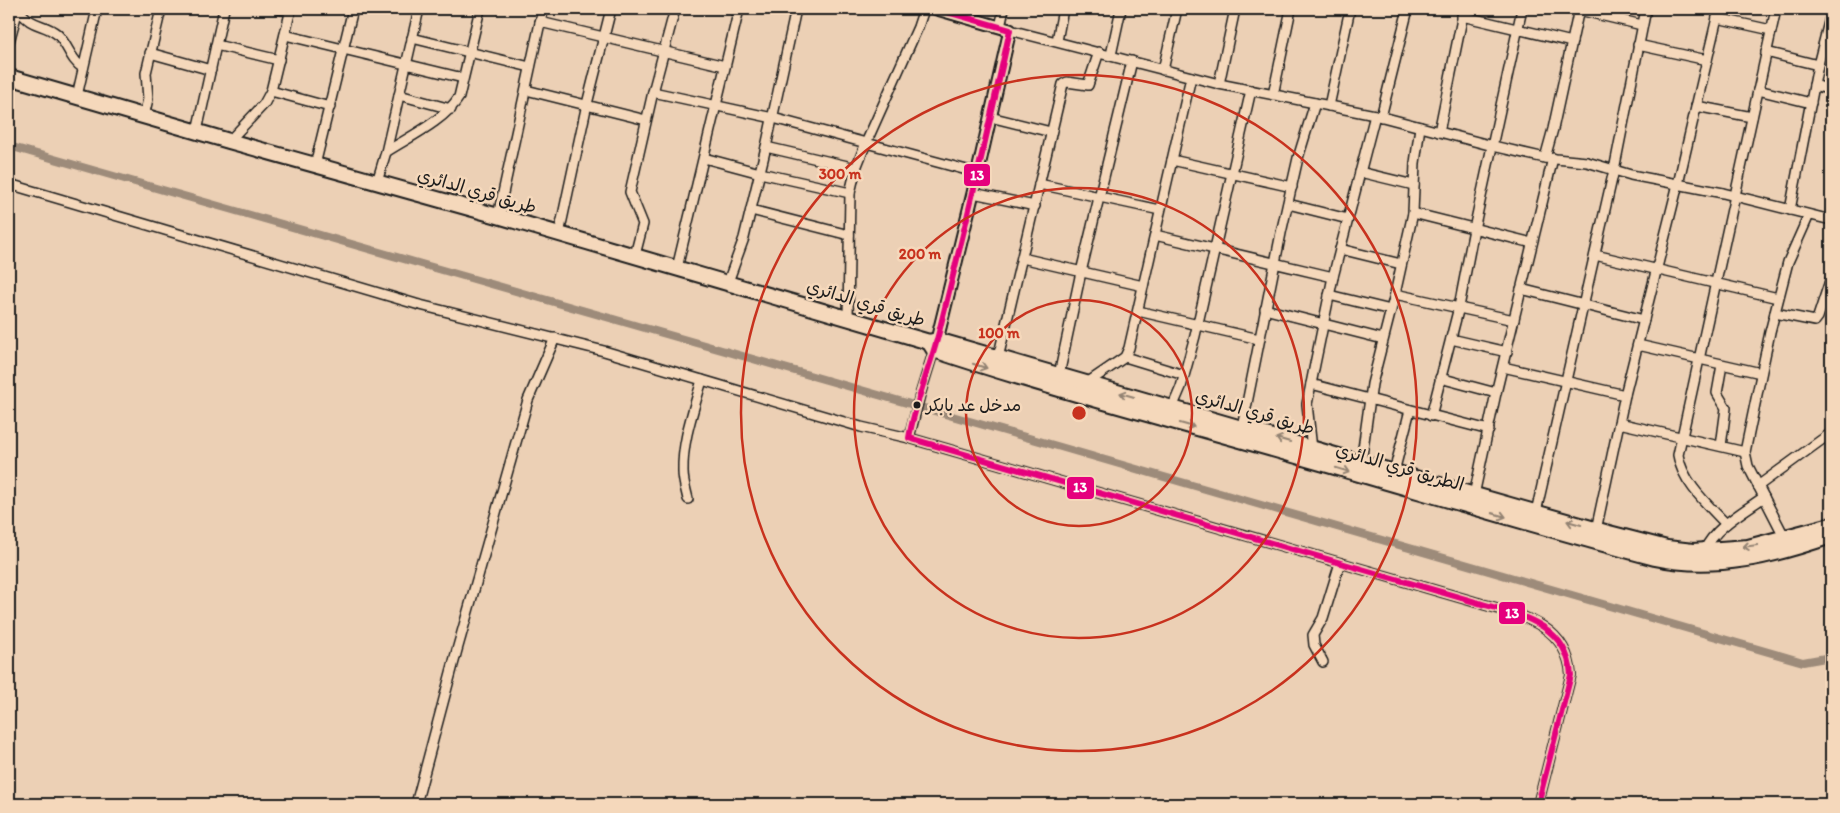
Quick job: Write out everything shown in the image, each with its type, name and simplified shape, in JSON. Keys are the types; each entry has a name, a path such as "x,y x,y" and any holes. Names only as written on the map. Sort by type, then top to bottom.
{"highway":[{"name":"طريق قري الدائري","path":"9,77 635,255 848,317 933,344 998,358 1596,530 1667,548 1704,551 1748,547 1831,525"},
{"name":"الطريق قري الدائري","path":"933,344 994,370 1423,494 1670,562 1702,564 1747,560 1777,553 1831,536"}],"main road":[{"path":"933,344 978,173 1005,29 935,9"}],"street":[{"path":"18,9 31,23 53,31 59,36 74,62 83,68"},
{"path":"9,42 18,9"},
{"path":"77,96 97,9"},
{"path":"144,116 148,99 146,73 161,9"},
{"path":"197,131 224,9"},
{"path":"229,140 264,104 270,91 291,10 279,9"},
{"path":"315,165 353,9"},
{"path":"377,182 386,152 419,9"},
{"path":"386,152 444,115 451,109 459,97 480,9"},
{"path":"498,216 543,9"},
{"path":"559,234 587,104 611,9"},
{"path":"635,255 643,224 630,192 652,92 675,9"},
{"path":"677,268 739,9"},
{"path":"728,282 744,238 751,210 796,9"},
{"path":"848,317 850,193 856,168 918,27 924,9"},
{"path":"1004,9 1005,29 1163,70 1219,84 1378,116 1493,146 1549,158 1587,162 1614,170 1734,196 1831,220"},
{"path":"1057,41 1063,9"},
{"path":"1111,56 1121,9"},
{"path":"1163,70 1177,9"},
{"path":"1219,84 1235,9"},
{"path":"1273,94 1291,9"},
{"path":"1329,106 1350,9"},
{"path":"1312,449 1308,409 1311,384 1329,295 1360,172 1408,9"},
{"path":"1431,416 1459,308 1474,229 1522,9"},
{"path":"1474,495 1532,243 1579,9 1642,25"},
{"path":"1536,512 1614,170 1646,9"},
{"path":"1726,524 1683,474 1678,455 1776,9"},
{"path":"1439,132 1463,13 1572,42"},
{"path":"1596,530 1625,395 1678,184 1718,13 1771,30"},
{"path":"1790,210 1818,65 1831,14"},
{"path":"540,22 725,66"},
{"path":"285,34 463,78"},
{"path":"412,38 530,67"},
{"path":"216,45 279,60"},
{"path":"1638,45 1707,60"},
{"path":"998,358 1063,84 1067,82 1088,86 1099,52"},
{"path":"1766,52 1818,65"},
{"path":"150,53 211,70"},
{"path":"1059,375 1081,272 1132,61"},
{"path":"1087,383 1124,357 1129,348 1191,77"},
{"path":"1814,86 1831,90"},
{"path":"526,90 646,120"},
{"path":"1172,408 1184,375 1198,324 1251,90"},
{"path":"1758,90 1811,103"},
{"path":"270,91 330,107"},
{"path":"652,92 773,118 978,173"},
{"path":"399,95 451,109"},
{"path":"1242,428 1274,263 1298,158 1315,103"},
{"path":"1696,106 1752,116"},
{"path":"990,117 1051,132"},
{"path":"1361,463 1369,399 1395,294 1412,213 1414,163 1420,127"},
{"path":"766,147 856,168"},
{"path":"704,158 760,173 850,193"},
{"path":"1172,160 1292,187"},
{"path":"1360,172 1414,185"},
{"path":"9,184 416,304 555,338 861,427 909,438 1533,620 1541,624 1557,638 1566,651 1571,674 1538,804"},
{"path":"1040,184 1160,210"},
{"path":"973,193 1034,206"},
{"path":"1288,204 1348,219"},
{"path":"751,210 848,235"},
{"path":"1412,213 1532,243"},
{"path":"1785,538 1746,461 1745,452 1778,298 1788,262 1809,215"},
{"path":"1154,235 1333,277"},
{"path":"1340,249 1401,264"},
{"path":"1595,255 1657,268 1778,298"},
{"path":"1022,258 1143,286"},
{"path":"1775,312 1815,321 1831,278"},
{"path":"1522,289 1644,320"},
{"path":"1395,294 1514,320"},
{"path":"1329,295 1391,310"},
{"path":"1265,309 1383,339"},
{"path":"1138,311 1259,339"},
{"path":"416,804 454,659 528,400 555,338"},
{"path":"1452,339 1507,352"},
{"path":"909,438 933,344"},
{"path":"1638,345 1761,373"},
{"path":"1124,357 1184,375"},
{"path":"1721,446 1726,408 1716,388 1722,365"},
{"path":"1503,367 1625,395"},
{"path":"1440,378 1496,393"},
{"path":"688,499 683,473 684,456 687,435 702,380"},
{"path":"1311,384 1489,430"},
{"path":"1394,472 1410,410"},
{"path":"1619,423 1745,452"},
{"path":"1758,486 1831,433"},
{"path":"1704,551 1710,541 1726,524 1764,497"},
{"path":"1323,662 1314,645 1313,635 1323,618 1340,563"}],"waterway":[{"path":"9,146 1803,662 1831,657"}],"transit line":[{"name":"13","path":"937,9 1010,30 948,294 909,438 1505,610 1536,623 1549,631 1560,642 1567,657 1571,675 1538,804"}],"place":[{"name":"مدخل عد بابكر","path":"917,405"}]}
